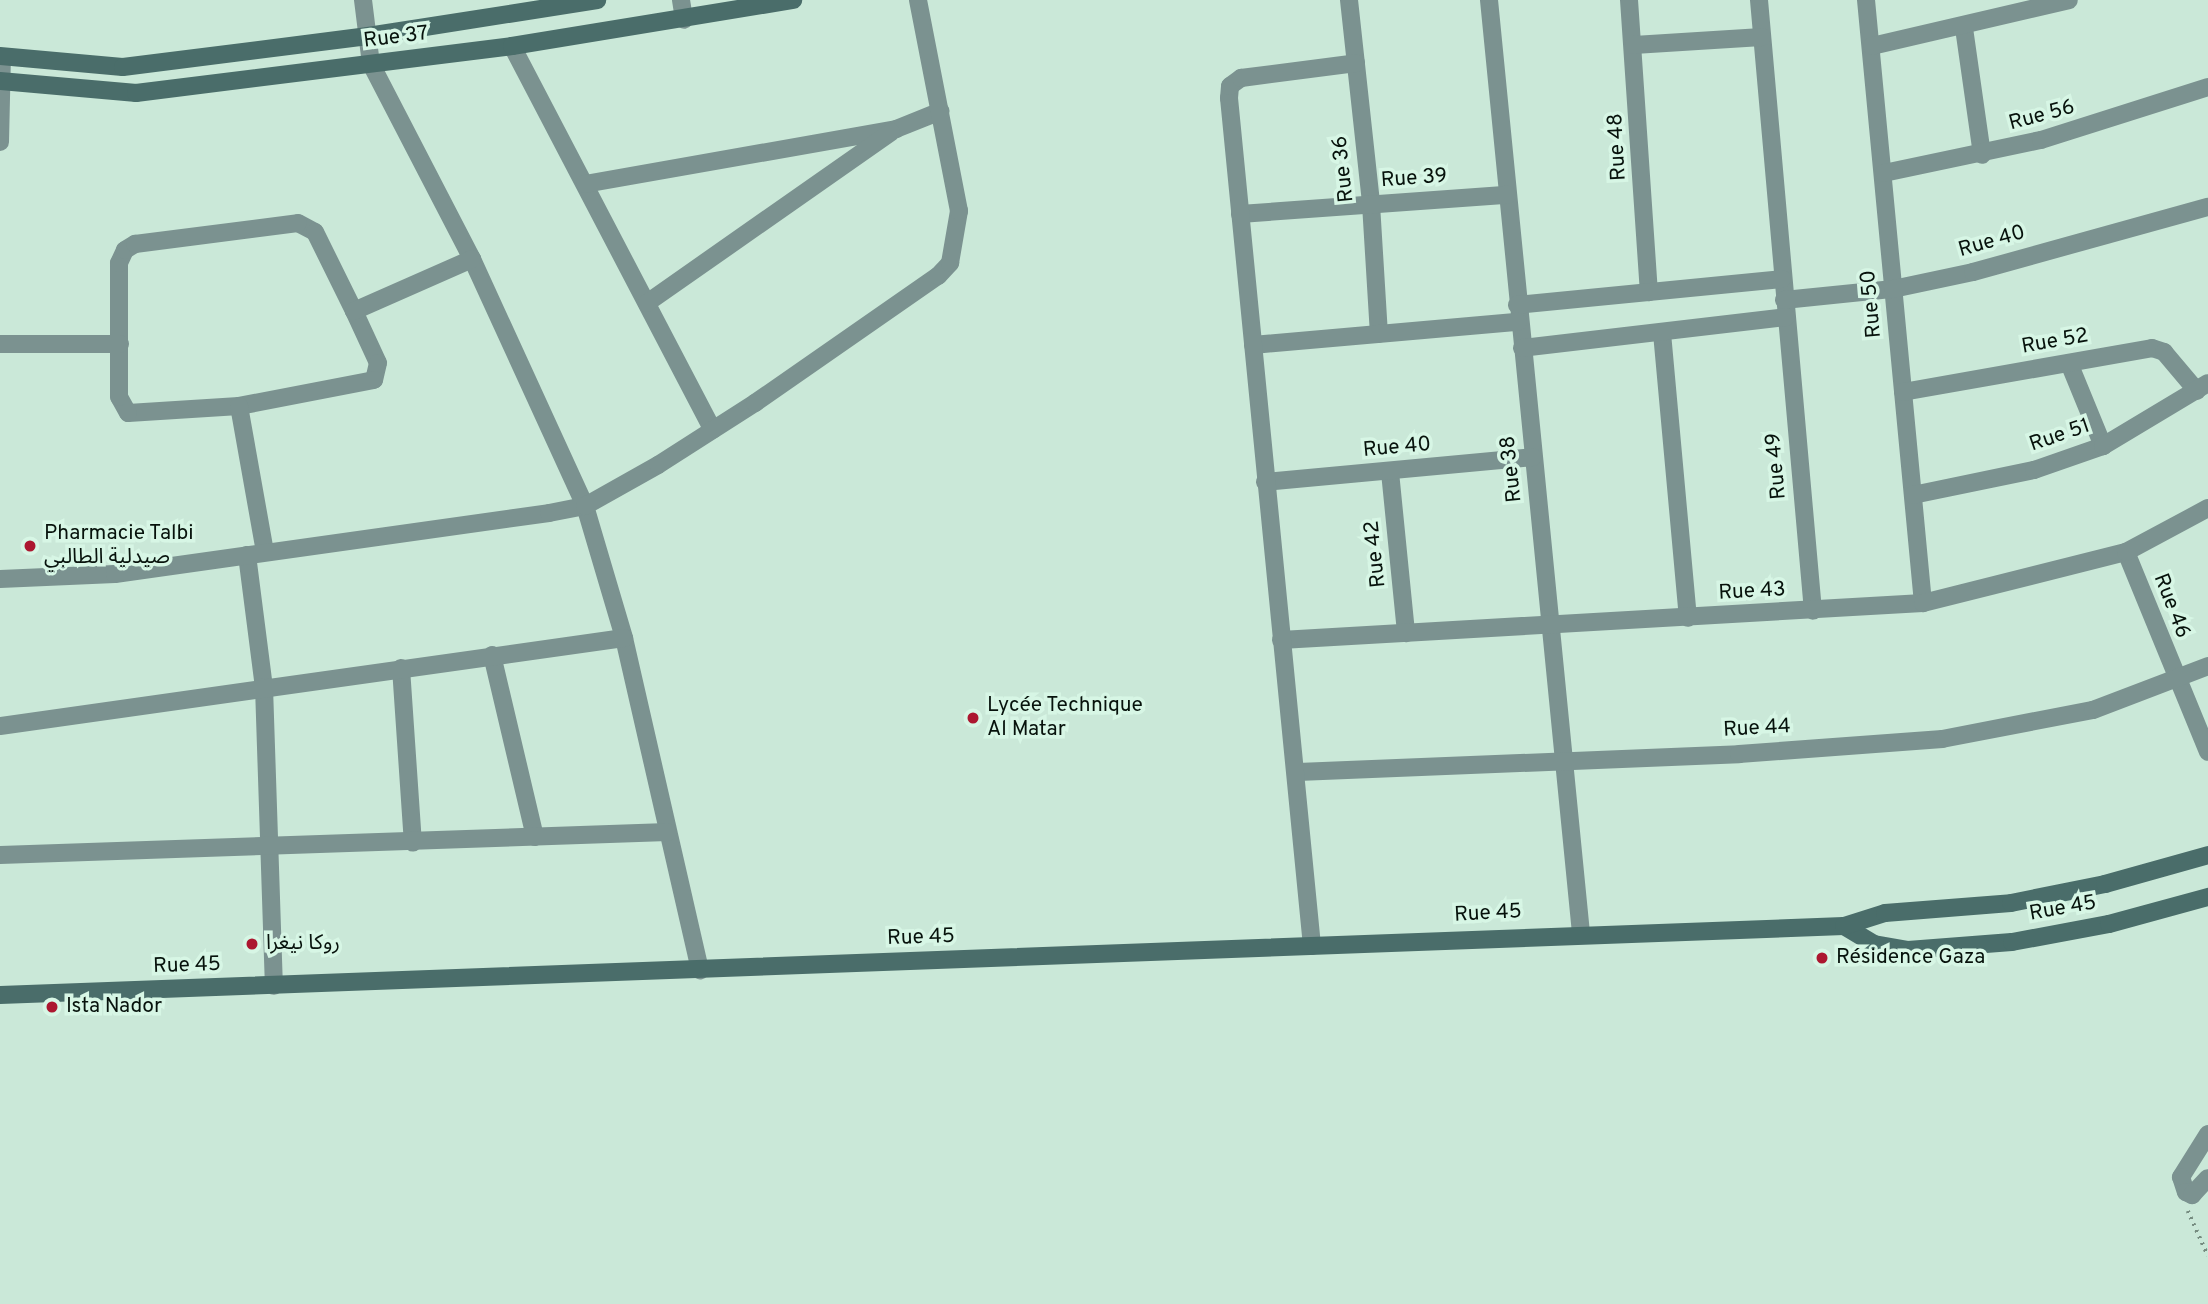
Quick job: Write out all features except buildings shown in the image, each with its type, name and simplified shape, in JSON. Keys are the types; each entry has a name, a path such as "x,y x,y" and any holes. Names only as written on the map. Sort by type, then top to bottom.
{"street":[{"path":"363,0 371,64 472,259 585,506 624,638 700,970"},
{"name":"Rue 37","path":"1,56 122,66 368,36 597,0"},
{"path":"681,0 684,20"},
{"name":"Rue 37","path":"1,82 136,93 512,46 684,20 793,0"},
{"path":"0,579 114,574 585,506 713,430 938,276 950,263 959,211 918,0"},
{"name":"Rue 36","path":"1349,0 1371,204 1379,334"},
{"name":"Rue 38","path":"1489,0 1581,933"},
{"name":"Rue 48","path":"1629,0 1649,292"},
{"path":"1759,0 1785,308"},
{"name":"Rue 50","path":"1866,0 1923,603"},
{"path":"1872,46 1964,28 2069,0"},
{"path":"1964,28 1982,155"},
{"path":"1634,45 1762,37"},
{"path":"512,46 713,430"},
{"path":"0,142 1,56"},
{"path":"1312,946 1298,772 1281,640 1229,97 1233,81 1356,63"},
{"name":"Rue 56","path":"1884,173 1982,155 2109,121 2208,88"},
{"path":"585,184 896,129 941,111"},
{"path":"647,303 896,129"},
{"name":"Rue 39","path":"1240,215 1507,195"},
{"name":"Rue 40","path":"1522,348 1662,333 1894,289 2206,210"},
{"path":"308,226 354,311 378,363 374,380 239,406 128,413 119,397 119,263 135,244 308,226"},
{"path":"354,311 472,259"},
{"path":"1254,345 1379,334 1649,292 1782,279"},
{"name":"Rue 49","path":"1785,308 1813,611"},
{"path":"1662,333 1688,618"},
{"path":"0,344 120,344"},
{"name":"Rue 52","path":"1903,392 2160,349 2203,387"},
{"path":"2068,363 2103,446"},
{"name":"Rue 51","path":"1913,495 2034,470 2103,446 2203,387"},
{"path":"239,406 265,552"},
{"name":"Rue 40","path":"1265,482 1534,457"},
{"name":"Rue 42","path":"1391,472 1406,633"},
{"name":"Rue 43","path":"1281,640 1923,603 2126,552 2208,508"},
{"name":"Rue 46","path":"2126,552 2176,681 2208,752"},
{"path":"247,555 264,687 272,849 274,986"},
{"path":"0,726 624,638"},
{"path":"492,655 536,837"},
{"name":"Rue 44","path":"1298,772 1563,759 1739,754 1942,738 2093,710 2176,681 2208,666"},
{"path":"401,668 413,843"},
{"path":"0,855 272,849 668,832"},
{"name":"Rue 45","path":"0,995 700,970 1581,933 1844,926 1885,912 2011,903 2092,887 2208,855"},
{"name":"Rue 45","path":"1844,926 1874,944 1908,950 1960,946 2109,924 2208,897"},
{"path":"2208,1134 2181,1177 2186,1192 2198,1193 2208,1178"}],"path":[{"path":"2186,1192 2189,1220 2208,1256"}],"place":[{"name":"Pharmacie Talbi صيدلية الطالبي","path":"30,546"},
{"name":"Lycée Technique Al Matar","path":"973,718"},
{"name":"روكا نيغرا","path":"252,944"},
{"name":"Résidence Gaza","path":"1822,958"},
{"name":"Ista Nador","path":"52,1007"}]}
